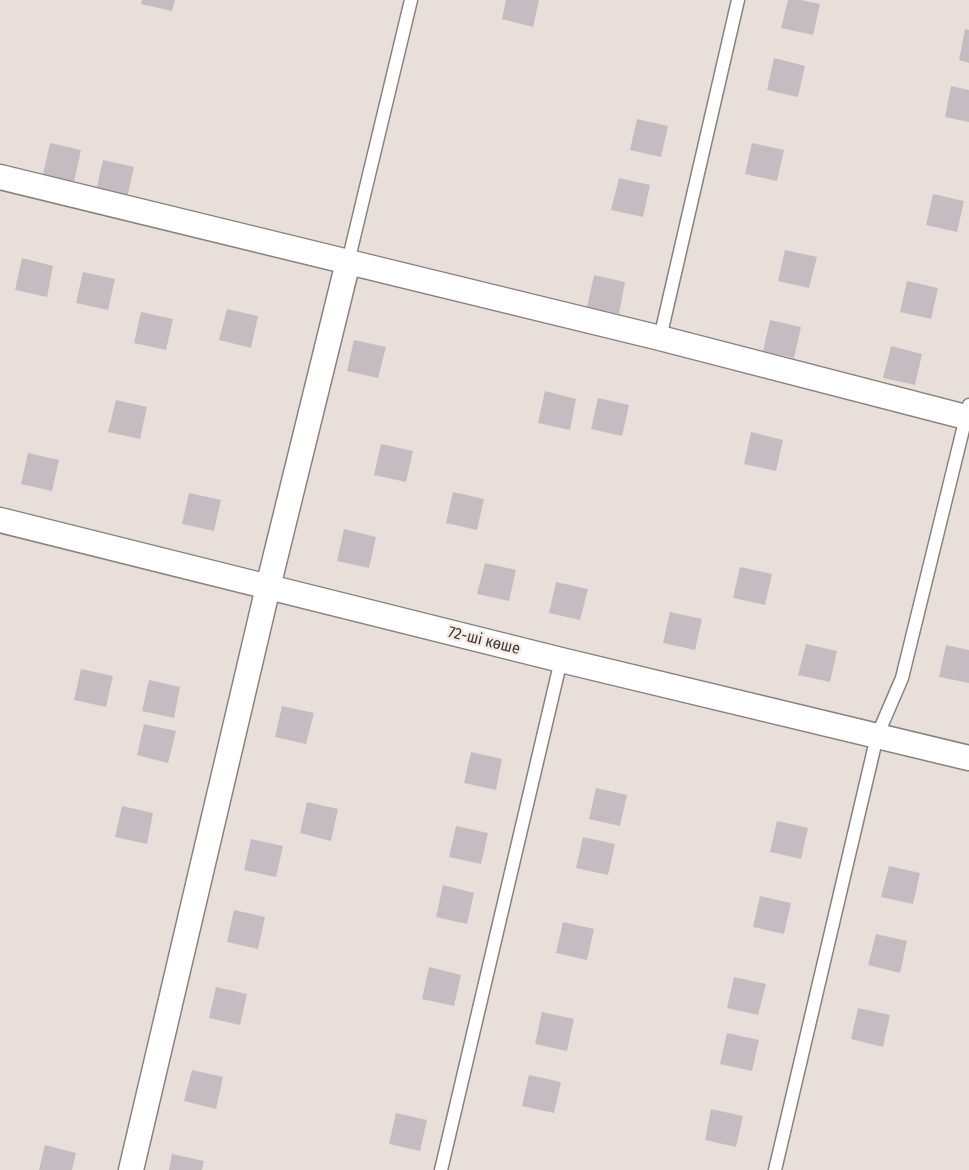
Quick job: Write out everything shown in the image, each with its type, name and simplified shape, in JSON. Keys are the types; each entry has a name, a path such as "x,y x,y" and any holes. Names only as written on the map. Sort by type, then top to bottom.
{"street":[{"path":"0,177 968,414"},
{"path":"131,1170 268,587 348,262"},
{"name":"72-ші көше","path":"0,520 561,660 969,758"}],"lane":[{"path":"348,262 411,0"},
{"path":"660,338 738,0"},
{"path":"775,1170 877,736 902,678 968,414"},
{"path":"441,1170 561,660"}],"building":[{"path":"142,0 175,0 172,11 141,4"},
{"path":"506,0 539,0 533,27 502,19"},
{"path":"788,0 820,4 813,35 781,28"},
{"path":"965,29 969,30 969,63 959,60"},
{"path":"774,58 805,66 798,97 767,90"},
{"path":"951,86 969,90 969,122 945,117"},
{"path":"637,119 668,126 661,157 630,150"},
{"path":"50,143 81,150 74,182 43,174"},
{"path":"752,143 784,150 777,181 745,174"},
{"path":"103,160 134,167 127,198 96,191"},
{"path":"619,178 650,185 643,217 611,210"},
{"path":"933,194 964,201 957,232 926,225"},
{"path":"785,250 817,257 809,288 778,281"},
{"path":"22,258 53,266 47,297 15,290"},
{"path":"83,272 115,279 108,310 76,303"},
{"path":"594,275 625,282 619,314 587,307"},
{"path":"907,281 938,288 931,319 900,312"},
{"path":"227,309 258,316 251,348 219,340"},
{"path":"141,312 173,319 166,350 134,343"},
{"path":"770,320 801,327 794,358 763,351"},
{"path":"354,340 386,347 378,378 347,371"},
{"path":"891,346 922,354 915,385 883,378"},
{"path":"545,391 576,399 570,430 538,423"},
{"path":"598,398 629,405 622,436 591,429"},
{"path":"116,400 147,407 140,439 108,432"},
{"path":"751,432 783,440 776,471 744,464"},
{"path":"381,444 413,451 406,482 374,475"},
{"path":"28,453 59,460 52,491 21,484"},
{"path":"453,492 484,499 477,530 446,523"},
{"path":"189,493 221,500 214,531 182,524"},
{"path":"344,529 376,537 369,568 337,561"},
{"path":"485,563 516,570 509,601 477,594"},
{"path":"740,567 772,574 765,605 733,598"},
{"path":"556,582 588,589 580,620 549,613"},
{"path":"670,612 702,619 695,650 663,643"},
{"path":"806,644 837,651 830,682 798,675"},
{"path":"946,645 969,650 969,683 939,677"},
{"path":"81,669 113,676 106,707 74,700"},
{"path":"149,680 180,687 174,718 142,711"},
{"path":"282,706 314,713 306,744 275,737"},
{"path":"144,724 176,731 168,763 137,755"},
{"path":"471,752 502,759 496,790 464,783"},
{"path":"596,788 627,795 620,826 589,819"},
{"path":"307,802 338,809 331,841 300,833"},
{"path":"122,806 153,813 147,844 115,837"},
{"path":"777,821 808,828 801,859 770,852"},
{"path":"456,826 488,833 481,864 449,857"},
{"path":"583,837 615,844 608,875 576,868"},
{"path":"251,839 283,846 276,877 244,870"},
{"path":"889,866 920,873 913,904 881,897"},
{"path":"443,885 474,893 467,924 436,917"},
{"path":"760,896 791,903 784,934 753,927"},
{"path":"234,910 265,917 258,949 227,942"},
{"path":"563,922 594,929 587,960 556,953"},
{"path":"876,934 907,941 900,973 868,965"},
{"path":"429,967 461,975 454,1006 422,999"},
{"path":"734,977 766,984 758,1015 727,1008"},
{"path":"216,987 247,994 240,1025 209,1018"},
{"path":"858,1008 890,1015 883,1047 851,1039"},
{"path":"542,1012 574,1019 567,1051 535,1044"},
{"path":"727,1033 759,1040 752,1071 720,1064"},
{"path":"192,1070 223,1077 216,1109 184,1101"},
{"path":"529,1075 561,1082 554,1113 522,1106"},
{"path":"711,1109 743,1116 736,1147 705,1140"},
{"path":"396,1113 427,1120 420,1151 389,1144"},
{"path":"45,1145 76,1153 72,1170 39,1170"},
{"path":"172,1154 204,1161 202,1170 169,1170"}]}
